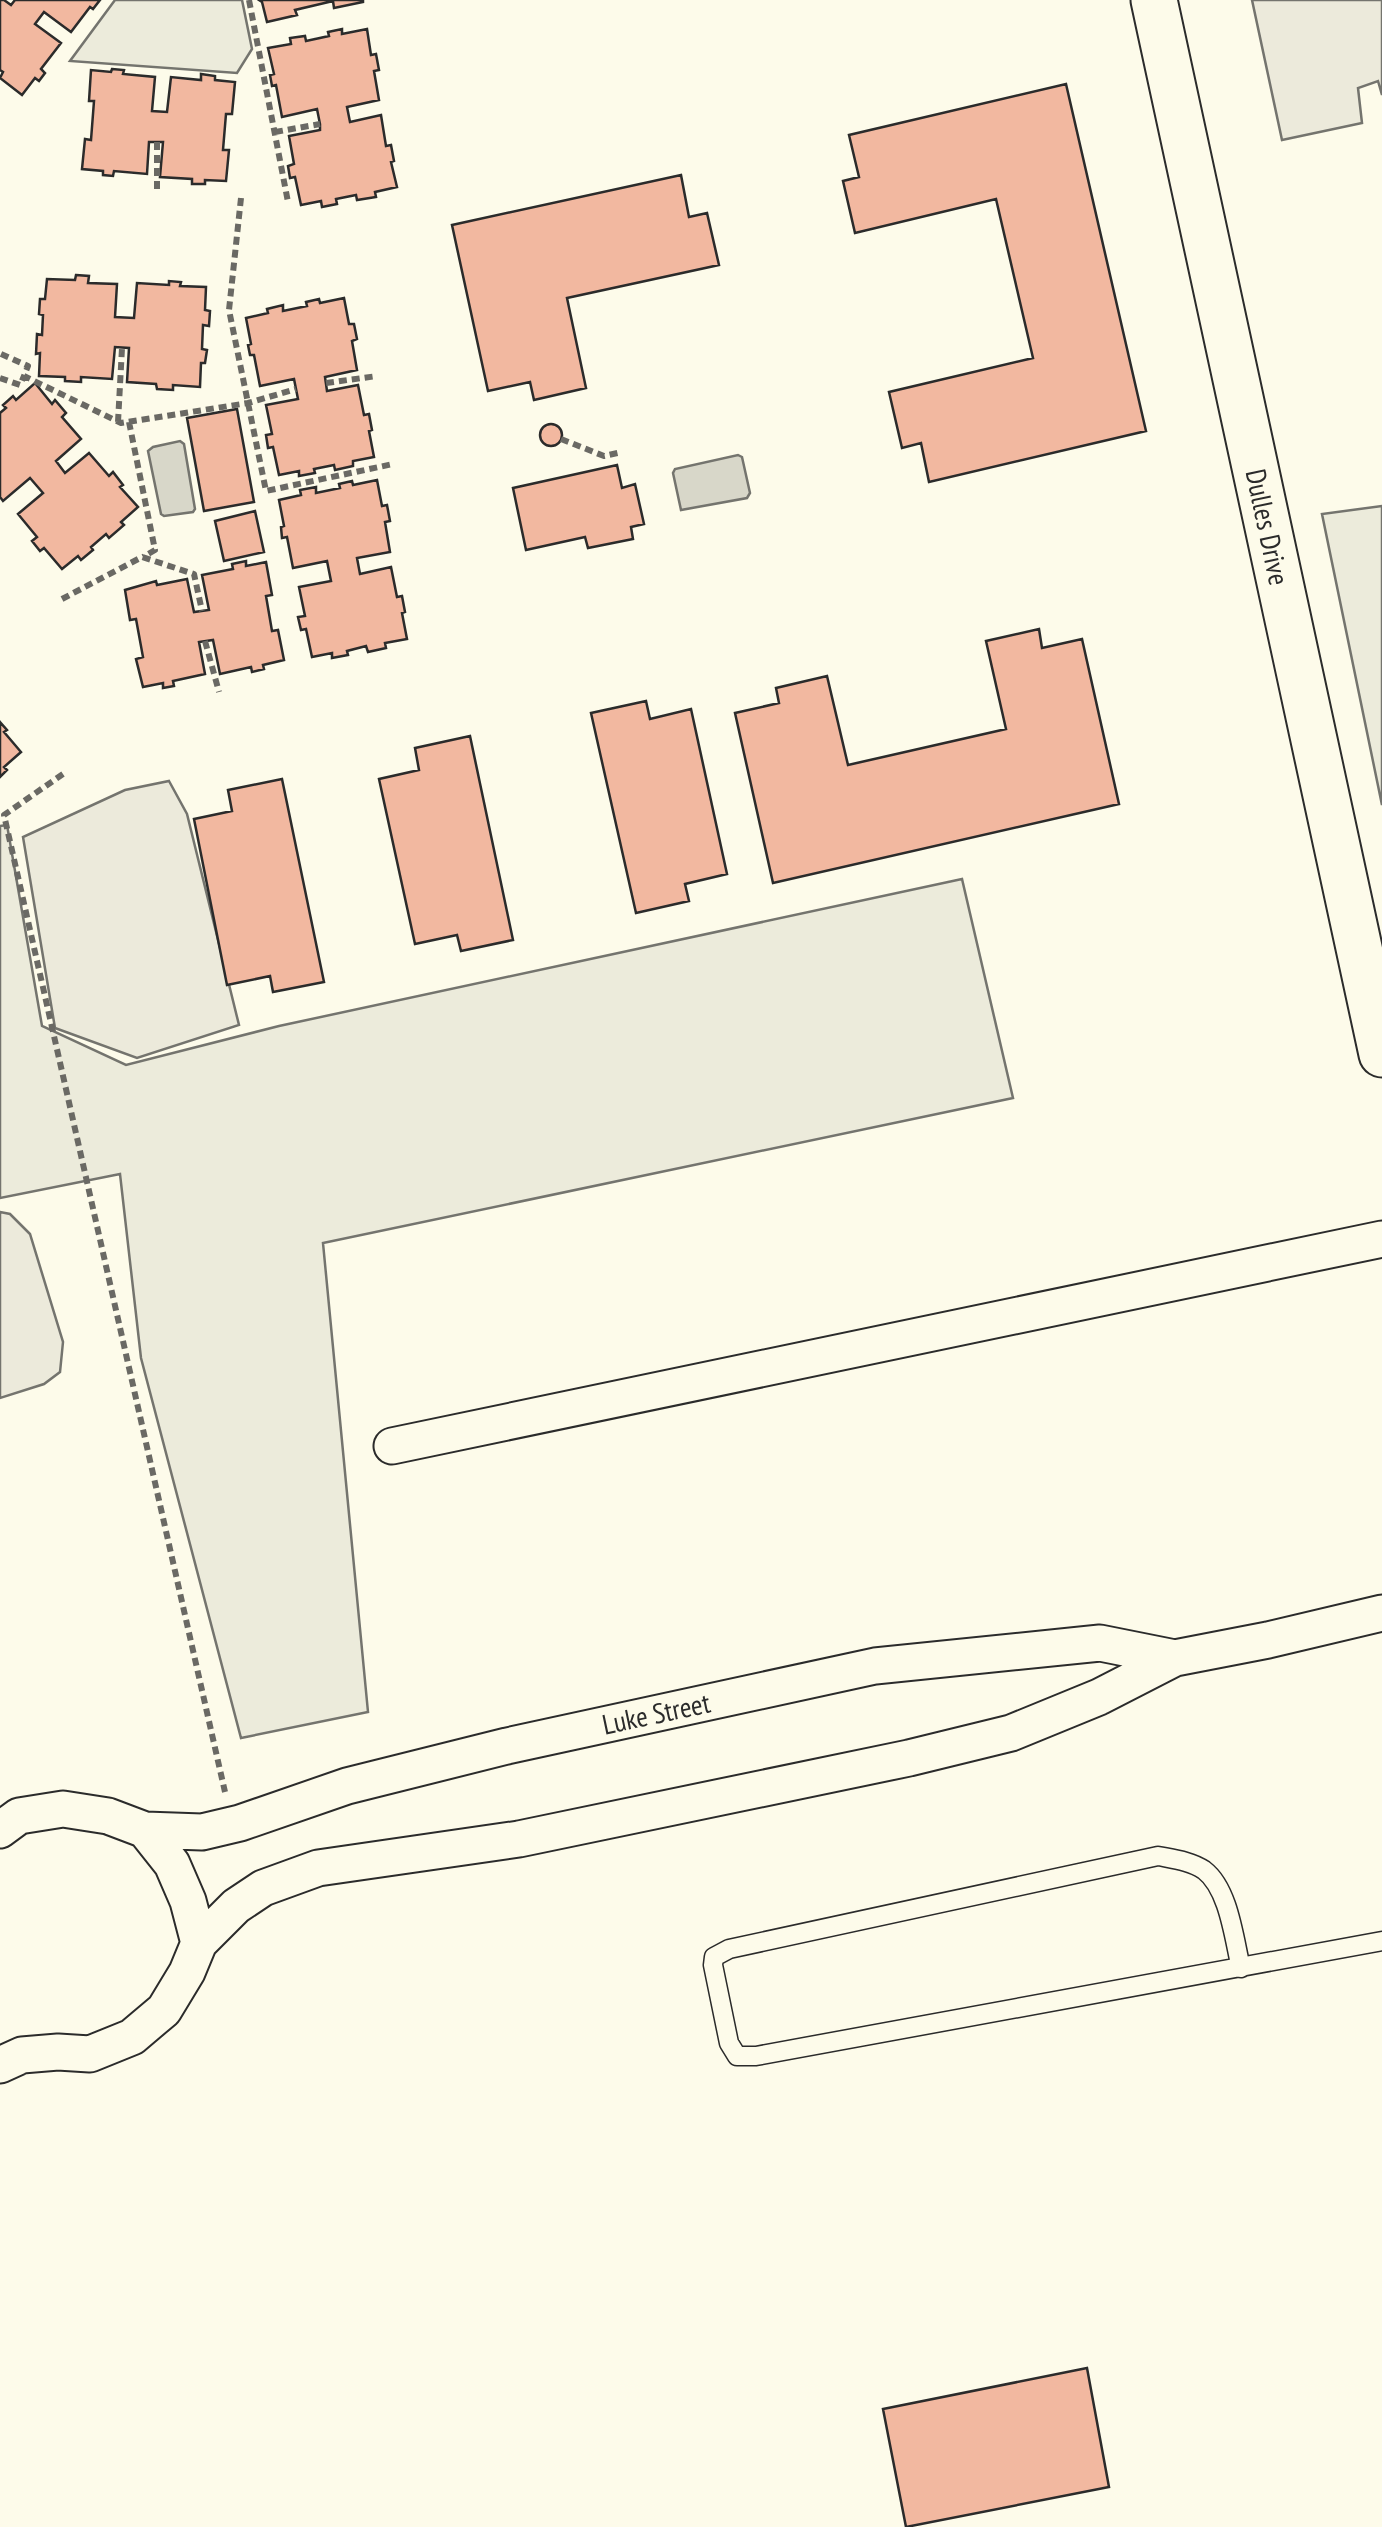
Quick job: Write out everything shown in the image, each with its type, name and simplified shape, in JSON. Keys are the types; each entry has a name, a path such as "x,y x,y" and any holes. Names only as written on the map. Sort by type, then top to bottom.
{"street":[{"name":"Dulles Drive","path":"1154,0 1382,1054"},
{"path":"392,1446 1382,1239"},
{"name":"Luke Street","path":"7,2053 90,2054 132,2038 164,2010 187,1972 198,1942 236,1906 263,1888 318,1868 519,1839 910,1758 1012,1732 1099,1697 1175,1658 1382,1613"},
{"name":"Luke Street","path":"0,1830 19,1816 63,1808 108,1816 145,1830 202,1832 240,1824 347,1786 471,1755 875,1666 1100,1643 1175,1658"},
{"path":"145,1830 172,1864 188,1901 198,1942"}],"lane":[{"path":"1240,1968 1223,1894 1205,1871 1183,1860 1158,1856 729,1950 714,1957 712,1965 729,2042 737,2056 775,2053 1240,1968 1382,1941"}],"path":[{"path":"250,0 288,202"},
{"path":"275,132 320,124"},
{"path":"157,142 157,192"},
{"path":"240,198 229,310 266,490 393,464"},
{"path":"118,422 122,348"},
{"path":"0,378 20,385 28,366 1,354"},
{"path":"24,376 118,422 248,403 296,389"},
{"path":"326,383 377,376"},
{"path":"62,599 155,550 128,422"},
{"path":"561,439 604,456 622,452"},
{"path":"142,558 194,574 202,611"},
{"path":"205,642 219,692"},
{"path":"64,774 4,816 219,1771"}],"shaded area":[{"path":"115,0 242,0 252,49 237,73 70,61"},
{"path":"1252,0 1382,0 1382,95 1378,81 1358,88 1362,123 1282,140"},
{"path":"180,441 184,444 195,509 164,516 148,451"},
{"path":"742,457 750,493 747,498 681,510 675,469"},
{"path":"1382,506 1382,805 1322,514"},
{"path":"169,781 187,814 239,1025 137,1058 55,1028 23,837 125,790"},
{"path":"7,825 42,1026 126,1065 279,1026 962,879 1013,1098 323,1243 368,1712 241,1738 141,1358 120,1174 0,1198 0,826"},
{"path":"0,1212 10,1214 30,1234 63,1342 60,1372 44,1384 0,1398"}],"building":[{"path":"0,0 11,5 15,0 100,0 71,32 44,12 35,24 61,43 41,69 45,73 39,81 35,78 22,95 0,78"},
{"path":"259,0 363,0 363,2 334,8 333,1 267,22"},
{"path":"342,29 342,34 367,29 371,55 376,54 379,70 374,71 379,100 347,107 350,122 381,115 386,146 391,145 397,187 375,192 376,197 357,200 356,195 322,207 321,201 301,205 295,177 290,178 288,166 294,164 289,136 320,130 317,109 282,117 276,85 272,86 270,75 274,74 268,48 291,44 290,38 305,36 306,41"},
{"path":"112,69 155,77 152,111 167,112 171,77 201,80 201,74 235,82 232,114 226,114 226,181 192,184 192,179 160,177 163,142 149,142 147,174 114,171 113,176 82,169 85,139 91,140 91,70"},
{"path":"1066,84 1146,431 929,482 921,443 902,448 889,392 1033,358 996,199 855,233 843,181 859,177 849,135"},
{"path":"681,175 689,217 707,213 719,265 567,298 586,388 534,400 530,382 488,391 452,225"},
{"path":"76,275 89,276 88,283 117,284 115,317 134,318 137,283 169,285 169,281 181,282 180,286 206,287 205,310 210,311 209,326 203,325 202,349 207,350 205,363 201,363 200,387 173,385 173,390 157,389 156,384 127,382 129,348 115,347 112,379 81,377 81,382 39,376 37,334 42,335 40,299 45,299 47,279 75,280"},
{"path":"344,298 349,324 354,324 357,339 352,341 357,370 325,377 327,391 358,385 364,415 369,414 374,457 335,470 334,465 299,476 299,471 279,475 273,447 268,448 266,435 272,434 266,405 298,399 294,379 260,386 254,355 250,355 246,318 283,305 283,311 319,299 320,303"},
{"path":"35,383 52,404 55,400 66,413 62,417 81,439 56,461 65,473 89,453 109,476 113,472 123,485 120,487 138,507 109,538 106,534 81,560 78,556 62,569 44,548 40,551 32,541 37,537 18,514 43,493 30,478 3,501 0,497 0,413 13,396 16,400"},
{"path":"237,409 254,502 204,511 187,418"},
{"path":"551,424 559,427 559,443 551,446 543,443 540,435 543,427"},
{"path":"617,465 622,488 635,484 644,524 631,527 633,539 588,548 585,537 526,550 513,488"},
{"path":"377,480 382,506 387,505 390,521 385,522 390,552 357,558 360,574 391,567 397,597 402,596 407,639 385,643 386,648 368,652 366,646 347,651 348,655 312,657 306,629 301,630 298,617 305,616 299,587 331,581 327,561 293,568 287,537 282,538 279,500 301,495 300,490 316,487 316,493 352,481 353,485"},
{"path":"255,511 264,552 224,561 215,521"},
{"path":"246,561 246,566 266,562 272,595 266,596 272,631 278,630 284,660 252,672 251,667 220,674 213,640 199,642 205,674 173,681 174,686 163,688 163,683 143,687 136,659 143,657 136,619 130,620 125,590 156,581 157,585 187,579 194,612 209,610 202,575 233,569 232,564"},
{"path":"1039,629 1042,648 1082,639 1119,804 773,883 735,713 779,703 776,688 827,676 848,765 1006,729 986,641"},
{"path":"646,701 650,719 691,709 727,874 685,884 689,901 636,913 591,713"},
{"path":"0,722 21,752 4,767 7,770 0,777"},
{"path":"470,736 513,940 461,951 457,935 415,944 379,779 419,770 415,748"},
{"path":"282,779 324,982 273,992 270,976 227,985 194,819 232,811 228,790"},
{"path":"1087,2368 1109,2487 906,2527 883,2409"}]}
